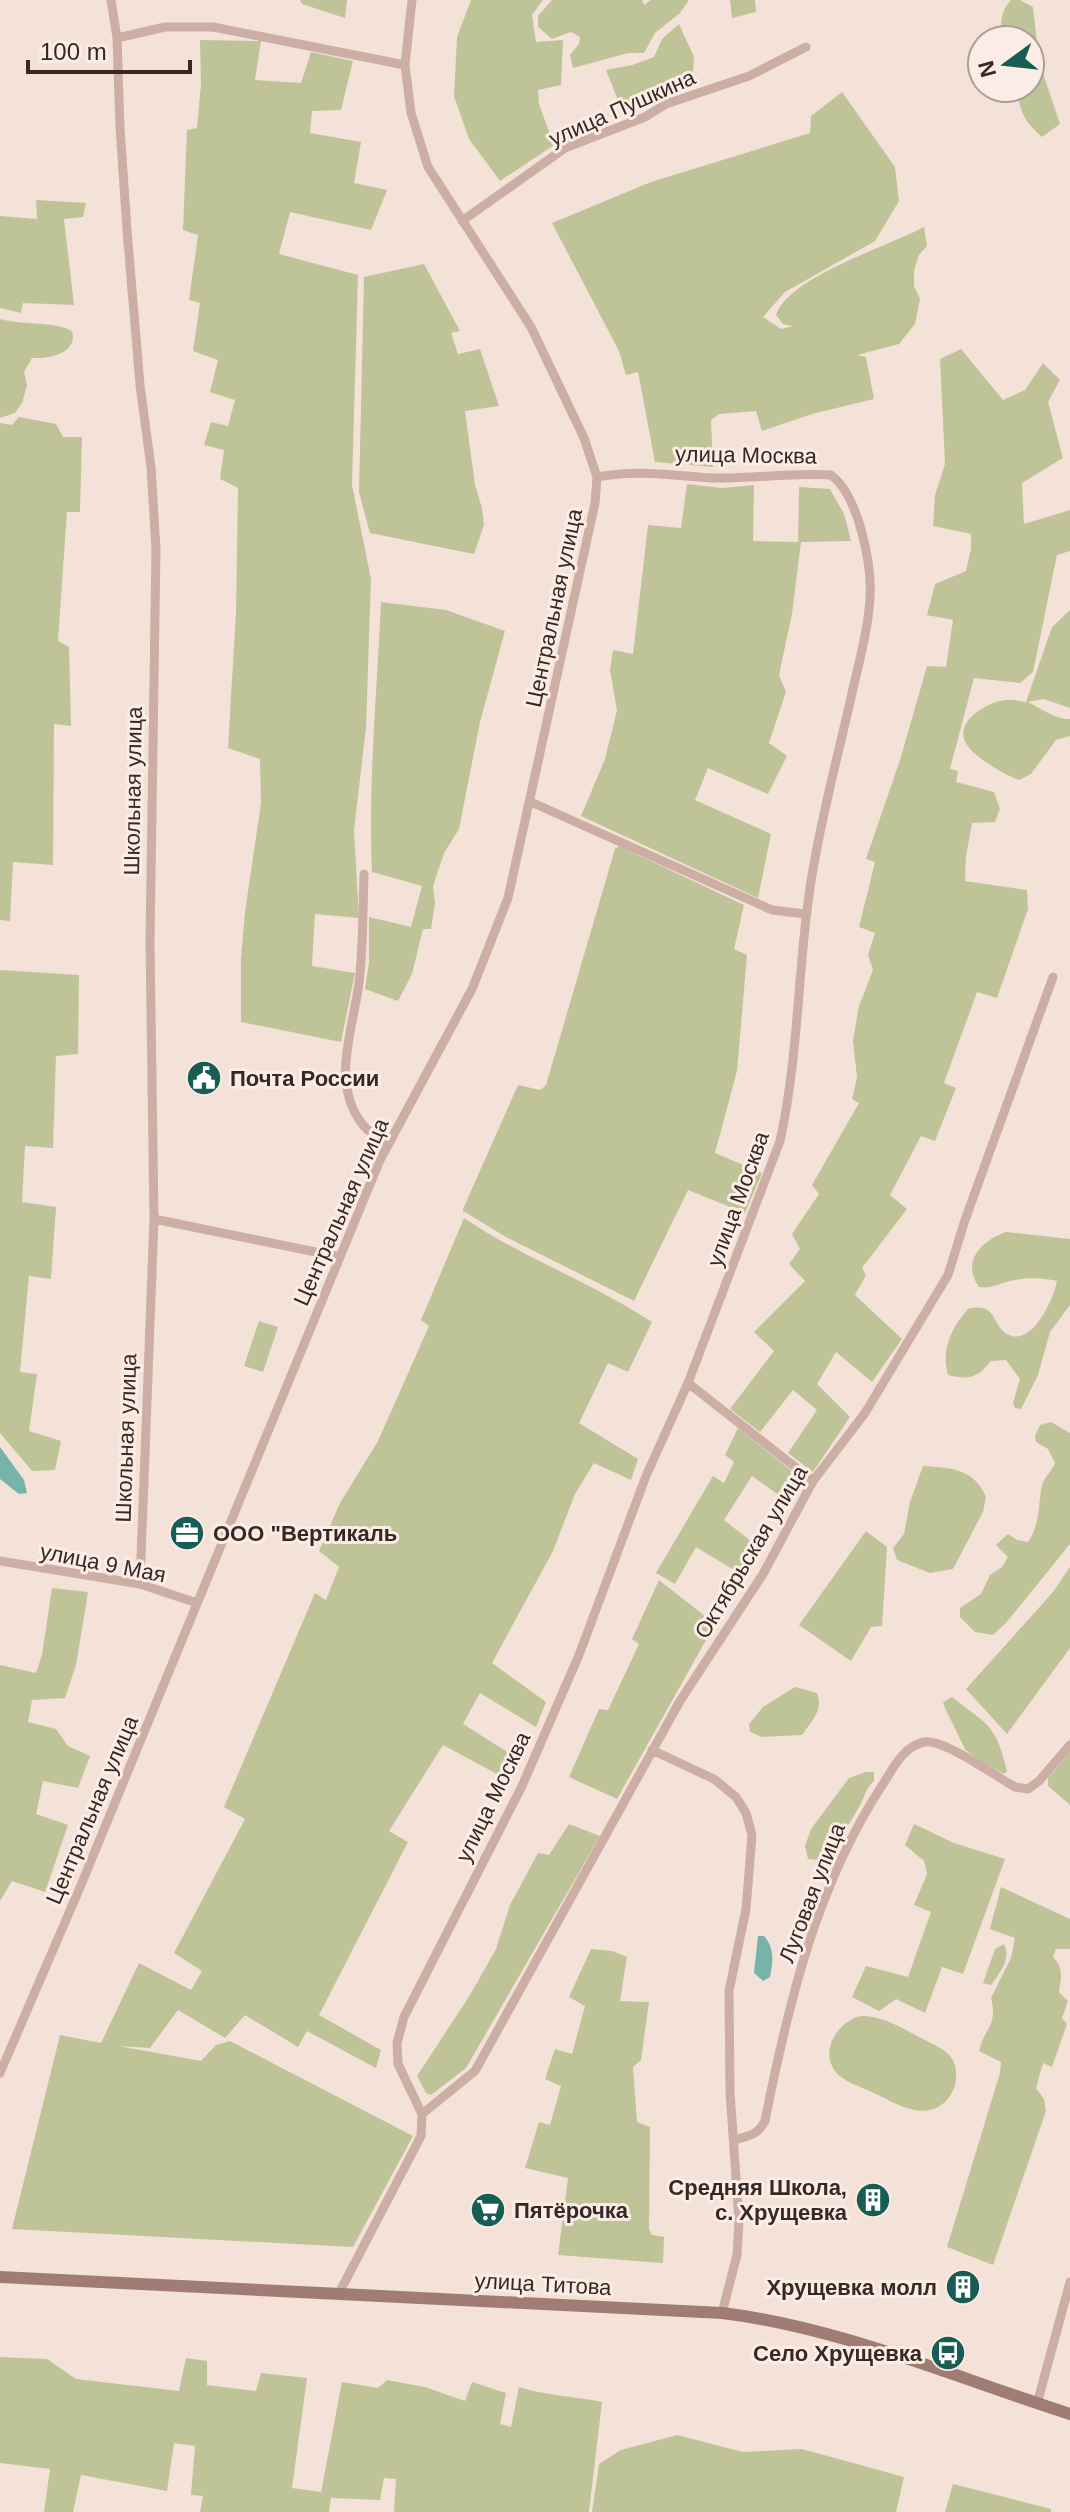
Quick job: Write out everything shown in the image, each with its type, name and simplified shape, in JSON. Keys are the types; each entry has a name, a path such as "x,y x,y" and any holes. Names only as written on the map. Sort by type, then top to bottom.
{"main road":[{"name":"улица Титова","path":"0,2277 722,2313 763,2318 809,2329 1070,2414"}],"street":[{"name":"Школьная улица","path":"111,0 117,38 127,230 140,385 151,467 156,549 150,934 154,1219 140,1584"},
{"name":"Центральная улица","path":"0,2073 388,1143 472,989 508,898 595,503 597,477 584,438 531,327 428,167 411,113 405,65 412,0"},
{"path":"117,38 165,27 213,27 405,65"},
{"name":"улица Пушкина","path":"462,221 565,148 645,117 666,104 749,76 806,47"},
{"name":"улица Москва","path":"422,2114 398,2064 397,2043 404,2017 522,1786 579,1655 646,1476 688,1383 780,1141 788,1106 798,1022 805,914 863,647 870,600 870,570 865,542 840,482 831,475 715,478 637,472 597,477"},
{"path":"531,802 772,910 805,914"},
{"path":"364,874 360,976 345,1087 352,1108 364,1128 388,1143"},
{"name":"Октябрьская улица","path":"422,2114 475,2071 652,1750 717,1641 763,1574 813,1481 865,1413 948,1275 1053,977"},
{"path":"154,1219 340,1257"},
{"path":"688,1383 813,1481"},
{"name":"улица 9 Мая","path":"0,1561 140,1584 197,1603"},
{"name":"Луговая улица","path":"734,2140 755,2134 765,2121 786,2023 808,1945 858,1822 901,1756 911,1747 927,1741 944,1745 1015,1787 1028,1789 1039,1781 1070,1745"},
{"path":"652,1750 714,1779 736,1797 746,1813 752,1835 746,1909 729,1991 733,2162 738,2187 737,2255 722,2313"},
{"path":"338,2295 421,2136 422,2114"},
{"path":"1037,2404 1070,2282"}],"green space":[{"path":"300,0 347,0 345,18 302,4"},
{"path":"471,0 543,0 532,15 536,42 563,40 561,85 538,90 539,104 554,145 500,181 469,139 454,96 457,37"},
{"path":"552,0 642,0 644,5 651,0 689,0 680,13 655,33 644,53 628,53 573,68 570,55 579,44 580,37 571,32 552,39 538,27 538,16"},
{"path":"730,0 755,0 756,12 732,18"},
{"path":"1011,0 1020,0 1033,7 1035,24 1001,24"},
{"path":"679,24 694,57 692,84 624,115 606,70 654,57 662,39"},
{"path":"200,40 261,41 255,80 301,83 311,52 353,61 341,110 312,111 310,133 361,142 354,183 387,190 371,230 290,212 279,254 358,275 352,485 371,579 366,728 354,830 359,918 315,914 312,966 355,973 341,1042 241,1022 241,959 261,803 260,759 228,748 236,612 238,488 220,479 224,450 204,445 211,422 228,426 235,400 210,392 218,360 193,351 200,303 189,300 198,235 183,230 187,130 197,128 201,85"},
{"path":"1046,82 1060,124 1042,137 1024,116 1020,104 1046,104"},
{"path":"842,92 895,167 899,201 875,241 785,292 763,317 781,329 793,326 783,324 776,315 784,301 799,288 841,264 924,227 927,246 919,255 914,271 914,286 920,299 915,324 899,344 857,355 866,357 874,399 812,414 762,431 756,411 719,414 711,420 713,467 655,462 638,372 626,375 619,351 552,223 651,182 810,133 811,116"},
{"path":"36,200 86,203 83,217 64,219 74,305 23,303 21,313 0,308 0,216 37,219"},
{"path":"424,264 460,331 451,333 458,354 480,349 499,406 465,411 484,525 474,554 370,533 359,492 364,277"},
{"path":"0,319 65,328 72,331 73,339 61,354 32,358 24,372 27,385 22,403 15,413 0,418"},
{"path":"961,349 1003,400 1025,390 1043,363 1060,380 1048,402 1063,458 1022,483 1024,524 1070,510 1070,551 1057,555 1033,672 1020,683 974,678 950,769 958,771 956,782 994,792 1000,809 995,822 972,823 965,881 1027,890 1028,909 997,998 977,992 944,1083 956,1088 935,1141 921,1136 890,1195 907,1209 862,1268 866,1275 855,1295 902,1339 872,1382 836,1352 817,1384 850,1417 813,1472 788,1453 817,1410 793,1390 760,1432 730,1409 774,1351 754,1332 805,1281 789,1264 800,1249 792,1234 819,1194 812,1185 859,1103 852,1099 857,1077 853,1041 859,1006 873,970 868,955 875,933 859,927 875,862 866,859 900,760 927,666 946,667 953,620 927,615 935,584 966,571 971,549 971,534 933,526 935,495 945,464 940,359"},
{"path":"19,417 56,424 63,437 82,437 80,512 67,512 58,641 69,647 71,726 54,724 53,865 13,862 10,921 0,920 0,423 12,425"},
{"path":"687,484 722,488 754,485 753,541 798,542 799,487 830,489 844,514 851,541 801,542 792,614 779,675 786,692 769,743 787,756 768,794 708,768 695,800 771,834 758,898 581,816 605,759 617,710 610,670 613,650 633,654 648,525 681,528"},
{"path":"381,602 446,610 505,631 480,722 459,829 444,853 433,886 435,903 431,929 423,929 412,974 398,1001 365,989 369,962 369,917 411,927 422,886 372,872 372,771"},
{"path":"1070,610 1070,708 1044,699 1028,702 1054,716 1070,719 1070,736 1056,740 1031,774 1019,780 996,769 972,751 963,731 970,718 984,707 1007,700 1026,702 1052,627"},
{"path":"619,846 744,905 734,949 747,955 737,1071 715,1153 762,1173 745,1213 688,1190 634,1301 506,1237 463,1211 518,1085 540,1090 546,1085 615,849"},
{"path":"0,970 79,975 78,1054 56,1056 53,1148 25,1146 22,1202 56,1207 51,1279 29,1276 20,1372 37,1374 29,1431 61,1441 55,1470 32,1471 0,1433"},
{"path":"464,1218 652,1322 628,1372 608,1363 579,1423 638,1459 631,1480 594,1463 575,1494 553,1551 492,1663 546,1702 536,1727 480,1693 463,1724 520,1760 510,1781 443,1745 389,1831 408,1842 319,2015 381,2050 376,2068 307,2031 298,2047 245,2015 225,2038 178,2010 150,2048 118,2046 201,2061 216,2045 230,2041 413,2136 353,2247 12,2229 60,2035 101,2043 139,1963 191,1990 202,1971 174,1953 245,1819 224,1807 315,1593 326,1600 339,1567 319,1551 340,1503 378,1441 429,1326 421,1320"},
{"path":"1006,1232 1070,1239 1070,1305 1050,1332 1038,1375 1021,1409 1015,1408 1013,1403 1020,1379 1006,1360 991,1361 982,1371 967,1377 948,1375 946,1366 949,1340 968,1309 985,1309 1005,1333 1020,1336 1035,1326 1052,1298 1057,1281 1022,1279 979,1287 972,1269 976,1254 989,1241"},
{"path":"259,1321 278,1327 263,1372 244,1366"},
{"path":"1051,1422 1070,1433 1070,1544 1006,1623 993,1635 975,1632 960,1617 960,1608 981,1594 990,1575 1002,1567 1008,1557 996,1545 1008,1534 1028,1542 1032,1535 1042,1485 1055,1463 1048,1449 1036,1442 1035,1436 1040,1425"},
{"path":"738,1428 803,1480 790,1503 752,1476 724,1520 760,1548 742,1575 696,1547 675,1584 656,1573 713,1476 724,1483 734,1462 725,1455"},
{"path":"923,1466 960,1471 975,1480 986,1497 983,1512 953,1569 930,1573 897,1560 893,1548 904,1534 910,1502"},
{"path":"866,1531 887,1547 882,1626 871,1627 851,1661 799,1625"},
{"path":"1070,1567 1070,1648 1007,1734 966,1689 1053,1592"},
{"path":"659,1580 715,1624 617,1799 569,1777 599,1709 608,1710 639,1644 632,1639"},
{"path":"52,1588 88,1592 76,1665 65,1698 32,1700 28,1722 56,1729 68,1746 90,1756 78,1788 43,1781 36,1814 68,1825 45,1892 12,1881 0,1901 0,1665 36,1673 42,1655"},
{"path":"795,1687 817,1693 819,1699 816,1716 802,1735 762,1737 750,1732 749,1724 763,1707"},
{"path":"952,1697 982,1720 994,1734 1007,1771 1004,1774 965,1749 943,1702"},
{"path":"1070,1752 1070,1805 1048,1786 1048,1778"},
{"path":"874,1772 874,1781 848,1826 820,1860 808,1859 805,1846 811,1829 849,1778"},
{"path":"569,1824 600,1836 466,2068 431,2095 426,2093 417,2076 496,1949 510,1905 538,1853 549,1855"},
{"path":"914,1824 954,1843 1005,1859 963,1974 942,1967 925,2013 896,1999 879,2011 852,1997 866,1966 908,1977 931,1912 914,1905 927,1874 924,1861 905,1845"},
{"path":"1001,1887 1070,1919 1070,1949 1056,1949 1053,1957 1060,1969 1059,1992 1068,2001 1062,2018 1067,2024 1052,2067 1043,2063 1036,2088 1044,2099 1046,2111 993,2265 947,2247 1000,2073 1001,2062 979,2051 992,2021 991,1998 1011,1958 1015,1938 990,1929"},
{"path":"1004,1944 1006,1960 1001,1971 991,1985 983,1983 995,1949"},
{"path":"591,1949 612,1951 627,1957 620,2001 649,2002 641,2060 633,2067 637,2122 650,2127 649,2229 652,2235 664,2237 663,2263 558,2255 568,2178 525,2168 539,2122 550,2125 561,2086 545,2079 555,2049 572,2054 585,2006 569,1997"},
{"path":"861,2016 896,2025 945,2051 953,2059 956,2071 955,2084 947,2100 938,2107 920,2111 892,2102 841,2077 830,2060 829,2050 843,2025"},
{"path":"0,2357 47,2359 76,2379 179,2391 186,2358 207,2361 207,2385 256,2391 261,2373 307,2378 292,2488 321,2492 342,2382 378,2388 387,2380 425,2387 465,2401 472,2382 506,2393 500,2424 511,2427 519,2387 602,2402 589,2512 394,2512 396,2479 384,2478 380,2500 331,2498 329,2512 200,2512 203,2496 191,2495 195,2446 174,2443 167,2491 81,2475 73,2512 44,2512 50,2469 0,2463"},
{"path":"677,2435 743,2452 802,2449 904,2477 896,2512 592,2512 599,2464 621,2450"},
{"path":"953,2484 1051,2509 1051,2512 945,2512"}],"water":[{"path":"0,1447 24,1480 27,1493 19,1494 0,1479"},
{"path":"758,1936 764,1936 772,1955 770,1977 763,1981 754,1973"}],"place":[{"name":"Почта России","path":"204,1078"},
{"name":"ООО \"Вертикаль","path":"187,1533"},
{"name":"Средняя Школа, с. Хрущевка","path":"873,2200"},
{"name":"Пятёрочка","path":"488,2210"},
{"name":"Хрущевка молл","path":"963,2287"},
{"name":"Село Хрущевка","path":"948,2353"}]}
